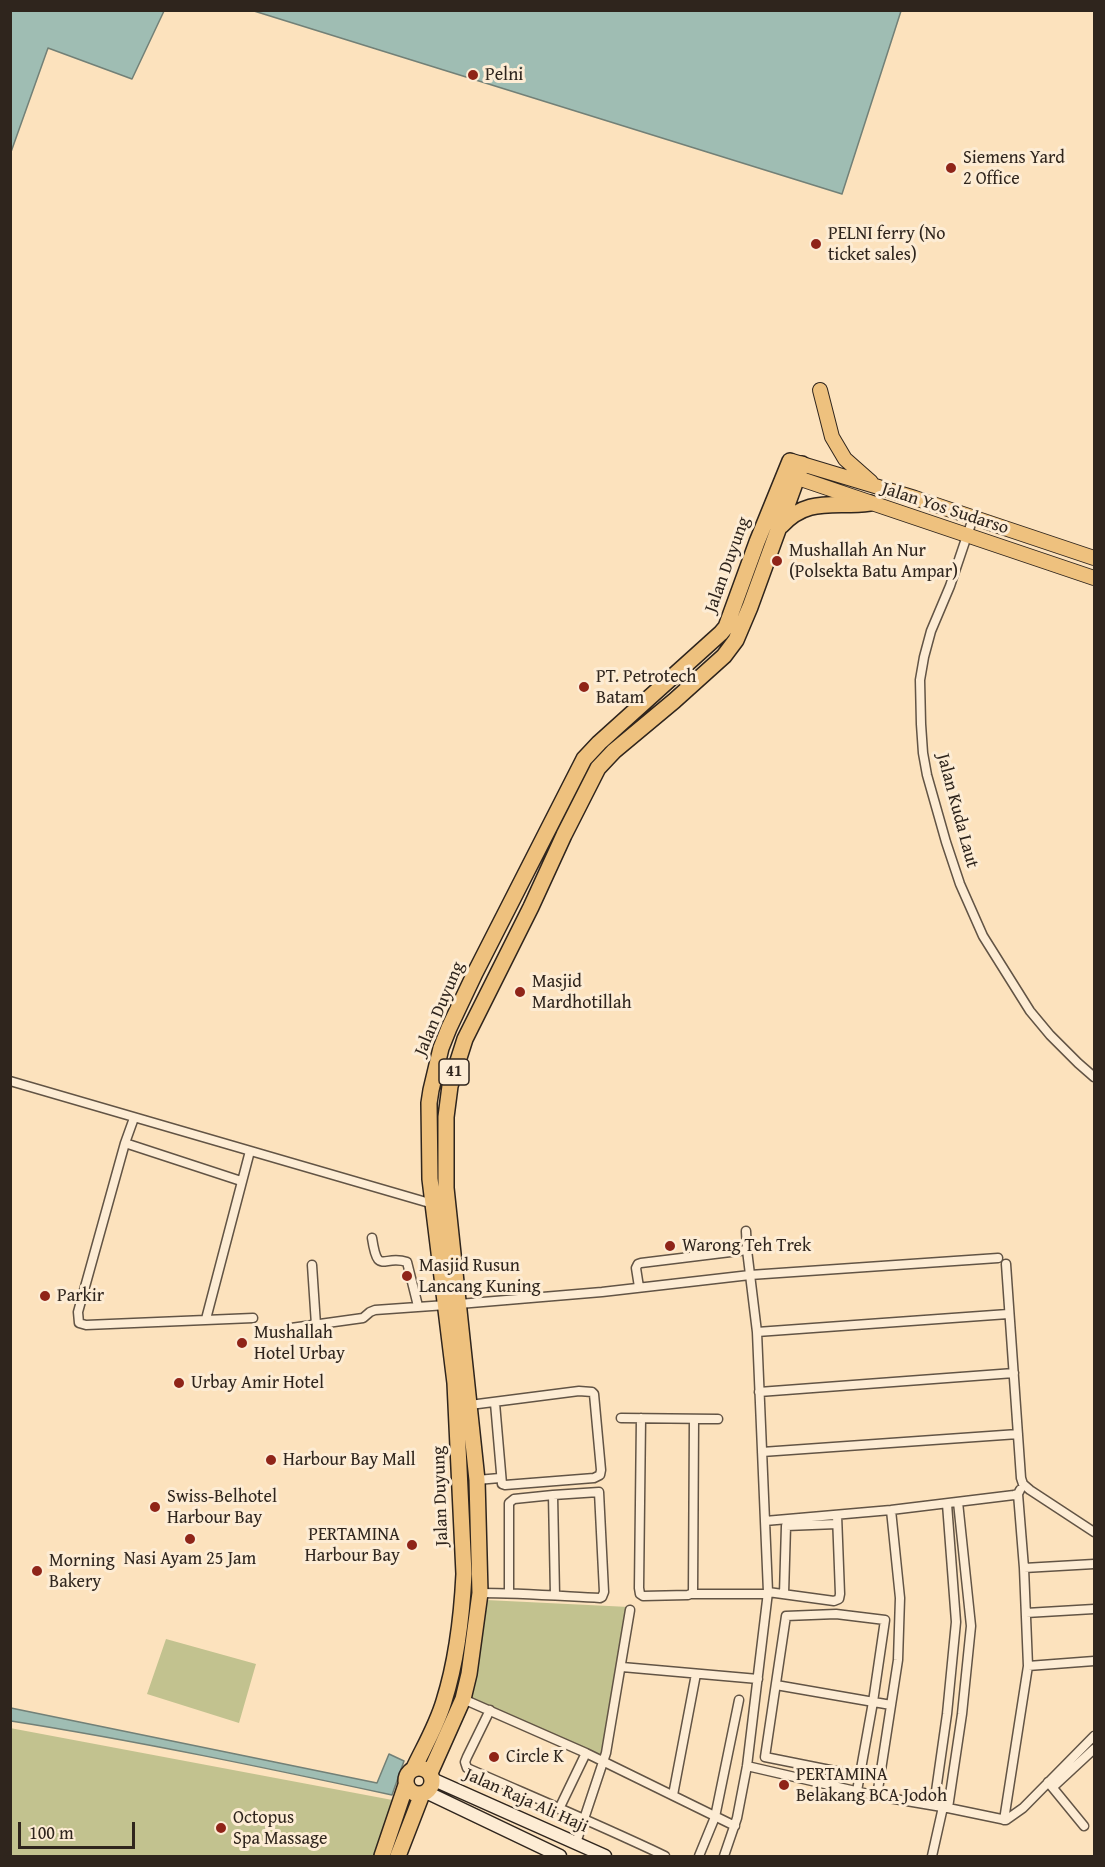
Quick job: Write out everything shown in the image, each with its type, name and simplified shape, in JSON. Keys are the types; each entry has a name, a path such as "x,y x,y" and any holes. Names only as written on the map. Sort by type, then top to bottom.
{"highway":[{"name":"Jalan Duyung","path":"414,1768 444,1703 462,1605 464,1572 446,1188 447,1103 450,1086 465,1040 591,779 607,758 674,701 731,648 747,616 777,530 793,469"},
{"name":"Jalan Duyung","path":"398,1857 464,1699 480,1593 477,1474 470,1405 430,1179 429,1103 441,1048 475,973 584,759 726,627 757,542 793,469"},
{"path":"777,530 791,516 807,507 820,504 870,503"},
{"path":"475,973 494,981"},
{"path":"460,1470 477,1474"},
{"path":"406,1785 414,1793 427,1784 422,1768 414,1768"},
{"name":"41","path":"382,1857 408,1773 414,1768"}],"main road":[{"path":"820,390 832,437 845,459 875,486"},
{"name":"Jalan Yos Sudarso","path":"793,469 875,486 1095,558"},
{"name":"Jalan Yos Sudarso","path":"793,469 870,503 1095,578"},
{"name":"Jalan Raja Ali Haji","path":"427,1784 488,1803 605,1857"},
{"name":"Jalan Raja Ali Haji","path":"427,1784 480,1819 560,1857"},
{"path":"480,1819 488,1803"}],"street":[{"name":"Jalan Kuda Laut","path":"973,518 950,586 931,631 924,657 920,680 921,724 927,775 960,884 983,936 1030,1011 1078,1064 1095,1077"},
{"path":"10,1081 434,1204"},
{"path":"134,1118 124,1143 81,1301 79,1323 86,1325 253,1318"},
{"path":"124,1143 241,1181"},
{"path":"206,1319 250,1151"},
{"path":"724,1857 735,1827 747,1766 767,1593 757,1332 746,1231"},
{"path":"372,1238 379,1261 407,1262 418,1306"},
{"path":"639,1287 636,1268 638,1264 747,1251"},
{"path":"291,1328 363,1318 371,1311 418,1306 602,1292 750,1275 998,1258"},
{"path":"1004,1820 1028,1666 1018,1494 1023,1484 1020,1471 1006,1264"},
{"path":"312,1265 316,1325"},
{"path":"757,1332 1008,1314"},
{"path":"759,1392 1014,1373"},
{"path":"470,1405 579,1391 592,1392 600,1475 594,1478 503,1485 500,1478 495,1403"},
{"path":"621,1418 718,1419"},
{"path":"641,1419 640,1594 643,1596 767,1593 834,1601 840,1597 837,1519"},
{"path":"693,1594 694,1419"},
{"path":"762,1452 1018,1434"},
{"path":"477,1474 500,1478"},
{"path":"1023,1484 1095,1532"},
{"path":"480,1593 600,1598 604,1592 600,1494 594,1492 553,1495 514,1499 509,1503 509,1593"},
{"path":"784,1594 786,1526 1018,1494"},
{"path":"553,1495 555,1595"},
{"path":"932,1857 962,1714 971,1626 958,1502"},
{"path":"942,1807 956,1622 947,1504"},
{"path":"877,1796 898,1660 900,1620 891,1510"},
{"path":"765,1521 837,1519"},
{"path":"1024,1568 1095,1564"},
{"path":"1026,1613 1095,1609"},
{"path":"576,1843 604,1762 630,1610"},
{"path":"857,1791 860,1776 873,1702 885,1620 836,1614 786,1616 765,1756 860,1776"},
{"path":"1028,1666 1095,1661"},
{"path":"622,1667 758,1679"},
{"path":"673,1795 696,1674"},
{"path":"776,1685 891,1705"},
{"path":"464,1699 586,1753 735,1827"},
{"path":"699,1857 715,1817 739,1700"},
{"path":"490,1710 467,1756 465,1765 467,1768 585,1819 665,1857"},
{"path":"1051,1784 1095,1736"},
{"path":"747,1766 877,1796 1004,1820 1010,1819 1095,1749"},
{"path":"559,1809 586,1753"},
{"path":"829,1785 834,1771"},
{"path":"1051,1784 1084,1826"}],"green space":[{"path":"486,1600 629,1607 603,1760 465,1699"},
{"path":"166,1639 256,1664 239,1723 147,1694"},
{"path":"10,1728 403,1802 385,1856 11,1856"}],"water":[{"path":"11,10 164,11 132,79 48,48 11,152"},
{"path":"254,11 901,11 842,194"},
{"path":"11,1708 377,1783 389,1754 404,1761 392,1795 154,1746 11,1721"}],"place":[{"name":"Pelni","path":"473,75"},
{"name":"Siemens Yard 2 Office","path":"951,168"},
{"name":"PELNI ferry (No ticket sales)","path":"816,244"},
{"name":"Mushallah An Nur (Polsekta Batu Ampar)","path":"777,561"},
{"name":"PT. Petrotech Batam","path":"584,687"},
{"name":"Masjid Mardhotillah","path":"520,992"},
{"name":"Warong Teh Trek","path":"670,1246"},
{"name":"Masjid Rusun Lancang Kuning","path":"407,1276"},
{"name":"Parkir","path":"45,1296"},
{"name":"Mushallah Hotel Urbay","path":"242,1343"},
{"name":"Urbay Amir Hotel","path":"179,1383"},
{"name":"Harbour Bay Mall","path":"271,1460"},
{"name":"Swiss-Belhotel Harbour Bay","path":"155,1507"},
{"name":"Nasi Ayam 25 Jam","path":"190,1539"},
{"name":"PERTAMINA Harbour Bay","path":"412,1545"},
{"name":"Morning Bakery","path":"37,1571"},
{"name":"Circle K","path":"494,1757"},
{"name":"PERTAMINA Belakang BCA Jodoh","path":"784,1785"},
{"name":"Octopus Spa Massage","path":"221,1828"}]}
